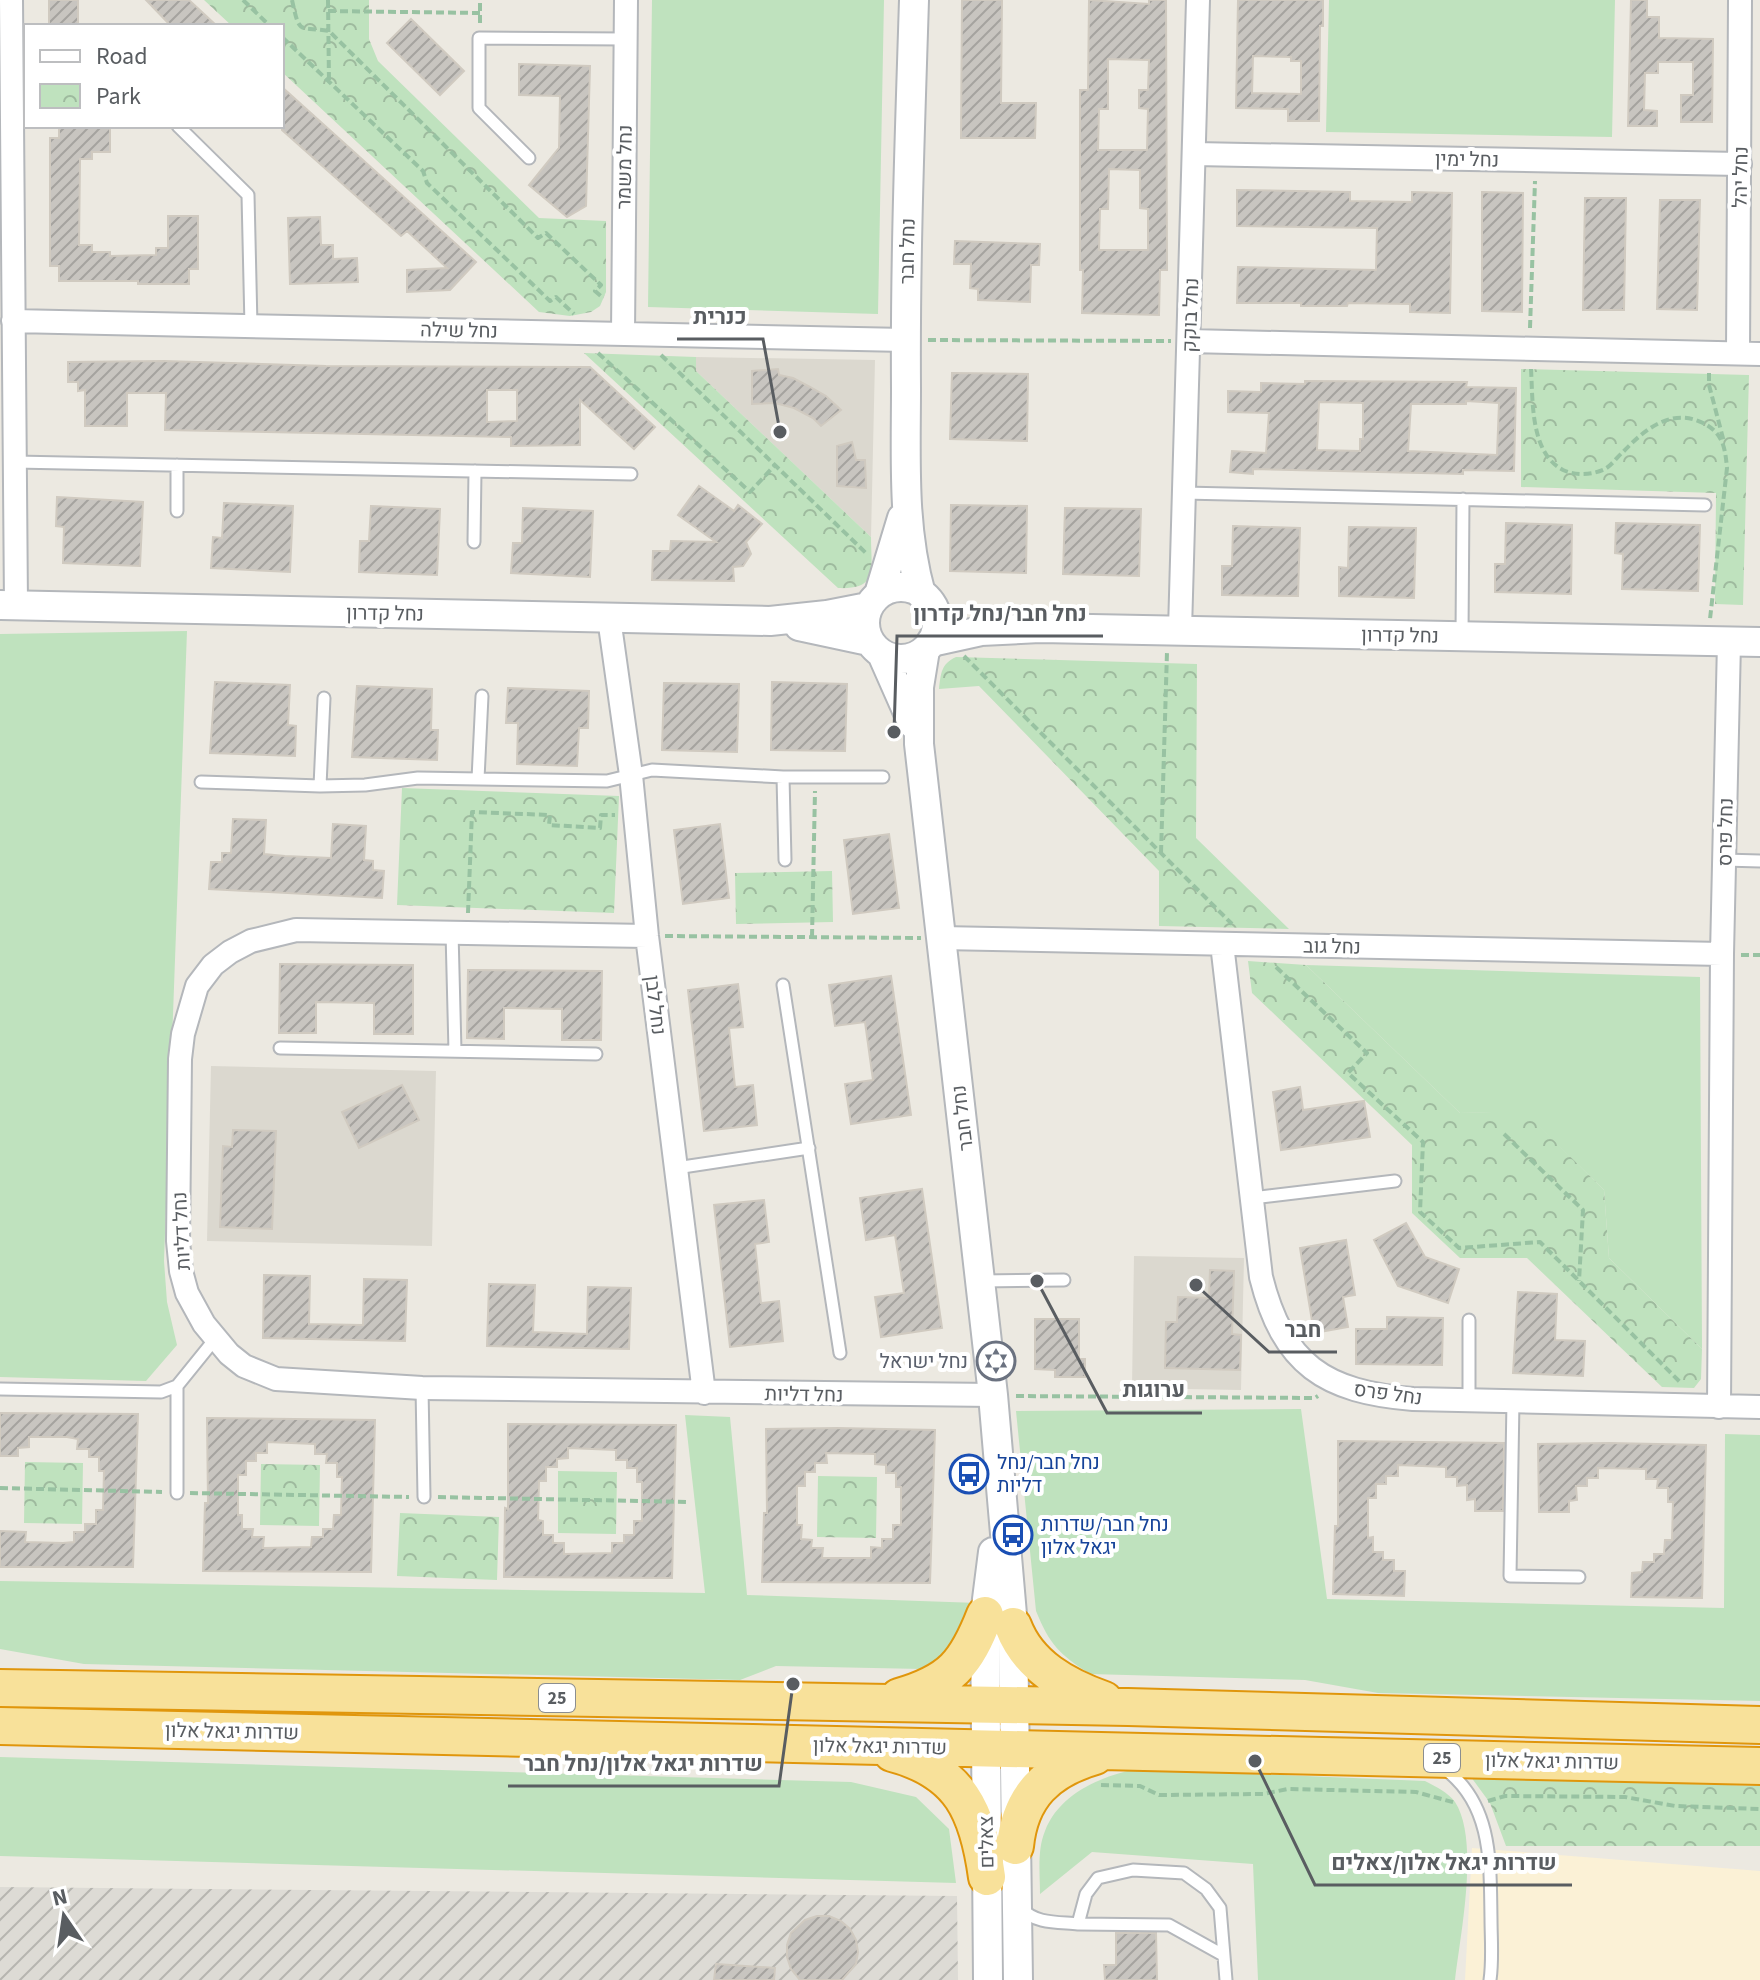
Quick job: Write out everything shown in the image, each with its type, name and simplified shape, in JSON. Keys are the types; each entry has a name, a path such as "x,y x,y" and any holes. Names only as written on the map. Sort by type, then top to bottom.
{"highway":[{"path":"871,1702 928,1688 952,1672 999,1620 1050,1674 1079,1691 1128,1707"},
{"name":"שדרות יגאל אלון","path":"0,1688 1128,1707 1760,1725"},
{"name":"שדרות יגאל אלון","path":"0,1726 1760,1766"},
{"path":"856,1745 920,1762 952,1784 969,1805 975,1819 987,1877"},
{"path":"1015,1846 1021,1814 1051,1775 1082,1760 1124,1751"}],"street":[{"path":"8,605 19,108 6,36 11,0"},
{"name":"נחל משמר","path":"626,0 628,327"},
{"name":"נחל חבר","path":"914,0 905,340 906,502 909,543 927,600"},
{"name":"נחל בוקק","path":"1174,630 1184,493 1198,0"},
{"name":"נחל יהל","path":"1740,0 1740,164 1749,354"},
{"name":"נחל ימין","path":"1195,154 1740,164"},
{"name":"נחל שילה","path":"13,321 584,333 628,327 905,340"},
{"path":"1189,341 1749,354"},
{"name":"נחל חבר","path":"878,591 906,502"},
{"path":"904,587 927,600 937,625 928,646 909,659 891,658 876,648 864,623 878,591 904,587"},
{"name":"נחל קדרון","path":"8,605 770,621 827,615 878,591"},
{"name":"נחל קדרון","path":"927,600 1040,628"},
{"name":"נחל לבן","path":"609,618 631,775 647,936 704,1393"},
{"name":"נחל קדרון","path":"770,621 876,648"},
{"name":"נחל קדרון","path":"928,646 959,634 1040,628 1760,642"},
{"name":"נחל פרס","path":"1711,1407 1724,860 1718,641"},
{"name":"נחל חבר","path":"928,646 919,687 919,744 993,1395 1000,1492 1000,1748"},
{"name":"נחל חבר","path":"876,648 907,707 919,744"},
{"name":"נחל דליות","path":"647,936 323,929 272,933 230,952 213,965 197,986 188,1010 180,1059 178,1241 187,1293 215,1339 244,1366 276,1379 422,1388 993,1395"},
{"name":"נחל גוב","path":"941,938 1722,954"},
{"name":"נחל פרס","path":"1222,944 1261,1277 1269,1308 1281,1333 1317,1372 1338,1385 1384,1396 1760,1407"},
{"name":"צאלים","path":"1000,1748 1015,1846 1018,1967"},
{"name":"צאלים","path":"988,1980 987,1877 1000,1748"}],"lane":[{"path":"529,158 479,108 479,38 626,39"},
{"path":"180,128 248,195 251,326"},
{"path":"10,459 631,474"},
{"path":"177,465 177,511"},
{"path":"474,542 475,471"},
{"path":"1184,493 1705,505"},
{"path":"1462,636 1463,499"},
{"path":"478,779 482,696"},
{"path":"320,786 324,698"},
{"path":"201,782 320,786 365,785 418,778 607,781 652,770 783,777 883,777"},
{"path":"783,777 785,860"},
{"path":"1724,860 1760,861"},
{"path":"455,1051 460,932"},
{"path":"783,985 840,1353"},
{"path":"280,1048 596,1054"},
{"path":"676,1168 809,1148"},
{"path":"1252,1198 1395,1181"},
{"path":"980,1281 1064,1280"},
{"path":"1469,1320 1469,1400"},
{"path":"0,1389 161,1392 177,1386 215,1339"},
{"path":"177,1386 177,1493"},
{"path":"422,1388 424,1497"},
{"path":"1513,1401 1510,1576 1579,1577"},
{"path":"1419,1758 1446,1770 1457,1779 1476,1805 1488,1842 1490,1980"},
{"path":"1078,1924 1086,1894 1098,1878 1133,1870 1184,1873 1206,1889 1220,1908 1226,1980"},
{"path":"1015,1899 1028,1916 1078,1924 1169,1925 1223,1955"},
{"path":"1018,1967 1027,1980"}],"path":[{"path":"243,0 268,24"},
{"path":"292,0 299,26 306,31 329,31 538,238 546,233 601,285 595,291 628,327 775,465 878,591"},
{"path":"328,0 329,82"},
{"path":"479,38 480,0"},
{"path":"328,11 480,13"},
{"path":"284,39 423,171 427,183 550,301 556,297 583,322 587,343 750,492 775,465"},
{"path":"1536,160 1529,349 1539,440 1555,465 1573,474 1607,468 1641,433 1660,421 1675,417 1697,420 1715,429 1724,445"},
{"path":"905,340 1189,341"},
{"path":"1708,353 1709,385 1722,426 1727,468 1718,641"},
{"path":"1161,853 1174,630"},
{"path":"959,634 965,658 1253,945 1367,1053 1348,1073 1423,1142 1420,1212 1459,1248 1540,1242 1711,1407"},
{"path":"812,937 815,777"},
{"path":"460,932 472,812 550,815 549,825 600,828 601,815 635,816"},
{"path":"647,936 941,938"},
{"path":"1504,1134 1583,1210 1579,1281"},
{"path":"993,1395 1315,1398 1338,1385"},
{"path":"0,1488 688,1502"},
{"path":"1089,1785 1140,1786 1159,1795 1263,1794 1288,1789 1416,1792 1447,1802 1476,1805 1505,1796 1625,1797 1675,1806 1760,1809"}],"shaded area":[{"path":"696,357 875,360 871,537 696,371"},
{"path":"211,1066 436,1071 432,1246 207,1241"},
{"path":"1134,1256 1244,1258 1241,1390 1132,1388"},
{"path":"1472,1848 1760,1871 1760,1980 1465,1980"},
{"path":"0,1887 957,1896 958,1980 0,1980"}],"green space":[{"path":"204,0 369,0 369,39 378,61 539,218 606,221 606,292 600,306 591,312 570,316 539,312 284,74 284,24 230,24"},
{"path":"652,0 884,0 878,314 648,307"},
{"path":"1329,0 1615,0 1612,137 1326,132"},
{"path":"584,353 696,357 696,371 871,537 871,568 866,581 851,588 838,588"},
{"path":"1521,369 1749,375 1743,605 1715,604 1716,493 1521,487"},
{"path":"187,631 164,1261 167,1302 177,1345 146,1381 0,1377 0,634"},
{"path":"956,657 1197,664 1196,838 1289,929 1159,926 1159,871 979,686 939,689 945,666"},
{"path":"402,788 619,796 614,913 397,905"},
{"path":"832,871 833,922 736,924 735,873"},
{"path":"1248,961 1306,965 1460,1113 1524,1111 1604,1190 1609,1258 1702,1349 1701,1379 1694,1388 1662,1387 1527,1258 1460,1258 1412,1213 1412,1145 1252,993"},
{"path":"1306,965 1700,977 1702,1349 1609,1258 1604,1190 1524,1112 1460,1113"},
{"path":"1301,1409 1327,1599 1724,1608 1725,1434 1760,1435 1760,1701 1378,1693 1305,1680 1090,1674 1063,1654 1051,1641 1036,1611 1016,1411"},
{"path":"685,1415 730,1417 747,1595 978,1603 953,1654 922,1669 776,1666 740,1680 84,1664 0,1649 0,1581 705,1593"},
{"path":"25,1462 83,1463 82,1524 24,1523"},
{"path":"261,1464 320,1465 319,1526 260,1525"},
{"path":"558,1471 617,1472 616,1534 558,1533"},
{"path":"818,1476 877,1477 876,1538 817,1537"},
{"path":"400,1513 499,1517 497,1580 397,1576"},
{"path":"0,1757 851,1782 916,1797 949,1829 956,1883 0,1856"},
{"path":"1135,1769 1425,1781 1442,1790 1455,1802 1466,1840 1466,1889 1455,1980 1258,1980 1253,1864 1092,1852 1040,1894 1041,1846 1051,1818 1082,1789"},
{"path":"1471,1777 1760,1786 1760,1846 1506,1846 1490,1803"}],"building":[{"path":"49,0 78,0 78,24 49,24"},
{"path":"146,0 189,0 215,24 169,24"},
{"path":"962,0 1002,0 1001,103 1036,103 1035,138 961,138"},
{"path":"1089,0 1149,4 1149,0 1166,0 1167,270 1160,270 1159,315 1082,313 1080,90 1088,90","holes":["1108,59 1149,60 1148,90 1139,90 1139,108 1148,109 1147,150 1098,150 1099,109 1108,109","1109,169 1140,170 1140,208 1148,209 1148,250 1099,250 1100,209 1108,209"]},
{"path":"1238,0 1323,0 1319,121 1288,121 1288,109 1236,108","holes":["1253,56 1291,57 1291,61 1301,61 1301,94 1252,93"]},
{"path":"1631,0 1647,0 1647,17 1659,17 1659,38 1713,39 1712,122 1681,122 1681,95 1693,95 1693,62 1658,62 1658,73 1645,73 1644,110 1657,111 1657,126 1628,126"},
{"path":"411,19 464,71 440,95 387,43"},
{"path":"519,64 590,66 586,206 567,217 529,185 559,148 560,96 519,95"},
{"path":"284,89 476,262 450,290 407,292 407,270 447,268 407,231 401,236 282,130"},
{"path":"59,128 110,128 110,152 92,152 92,159 80,159 79,245 92,245 92,252 110,252 110,256 156,255 156,248 168,248 168,216 198,216 198,269 189,269 189,284 59,281 59,266 50,266 50,138 59,138"},
{"path":"1237,190 1350,192 1350,201 1412,202 1412,192 1452,193 1450,313 1410,312 1410,304 1301,306 1301,303 1237,303 1238,267 1376,270 1377,228 1237,226"},
{"path":"1482,192 1523,193 1522,312 1482,311"},
{"path":"1585,198 1626,198 1624,310 1583,310"},
{"path":"1660,200 1700,200 1697,310 1657,309"},
{"path":"320,217 321,245 333,245 333,259 357,258 358,282 290,284 288,218"},
{"path":"955,241 1040,244 1039,265 1031,265 1030,302 978,300 978,289 970,288 971,264 954,264"},
{"path":"68,362 590,367 655,427 634,449 580,400 580,445 511,446 511,437 165,430 166,393 127,393 127,426 85,426 85,390 78,391 78,382 68,382","holes":["487,390 517,390 517,421 487,422"]},
{"path":"778,369 779,375 793,378 826,396 841,410 821,426 794,408 775,403 752,404 752,371"},
{"path":"952,373 1028,374 1027,441 950,439"},
{"path":"1305,381 1467,382 1466,387 1516,388 1514,471 1463,470 1463,474 1253,469 1253,474 1230,472 1232,451 1266,453 1269,413 1228,412 1228,391 1261,392 1261,383 1305,384","holes":["1466,401 1499,403 1497,455 1408,451 1411,404 1466,404","1319,402 1363,403 1360,451 1317,450"]},
{"path":"852,442 856,460 865,460 866,488 837,486 837,446"},
{"path":"699,486 734,511 738,505 762,524 746,542 751,554 743,566 733,567 734,581 652,580 653,551 670,551 671,541 716,542 678,515"},
{"path":"57,497 143,502 140,566 63,563 64,527 56,526"},
{"path":"224,503 293,506 290,572 211,568 213,537 222,538"},
{"path":"951,505 1027,506 1026,573 950,571"},
{"path":"371,506 440,509 437,575 359,572 360,541 369,541"},
{"path":"523,508 593,511 590,577 511,573 513,543 522,543"},
{"path":"1065,508 1141,509 1139,576 1063,574"},
{"path":"1506,523 1572,525 1571,594 1495,592 1495,564 1505,564"},
{"path":"1616,523 1700,525 1698,591 1622,589 1623,554 1615,553"},
{"path":"1233,526 1300,528 1298,596 1222,595 1222,566 1232,566"},
{"path":"1349,527 1416,528 1414,598 1339,596 1339,567 1348,568"},
{"path":"215,682 290,685 288,725 296,726 295,756 210,753"},
{"path":"772,682 847,684 845,751 771,750"},
{"path":"664,683 739,684 737,752 662,750"},
{"path":"357,686 432,689 431,730 438,730 437,760 352,757"},
{"path":"508,688 589,691 588,728 579,728 577,766 517,764 518,723 506,723"},
{"path":"233,819 266,820 264,854 285,856 331,858 333,824 366,826 364,860 373,861 373,870 384,871 382,898 209,889 211,862 222,862 222,853 231,853"},
{"path":"720,824 729,898 683,904 674,830"},
{"path":"889,834 899,908 853,914 844,840"},
{"path":"280,964 413,965 413,1034 374,1034 374,1003 316,1002 316,1033 279,1033"},
{"path":"468,970 602,971 601,1040 562,1040 562,1009 504,1008 504,1039 467,1038"},
{"path":"891,976 911,1115 851,1124 845,1084 873,1080 865,1022 835,1026 829,985"},
{"path":"738,984 743,1027 729,1028 735,1087 753,1085 757,1125 704,1131 688,990"},
{"path":"402,1085 419,1120 359,1148 342,1112"},
{"path":"1300,1087 1303,1110 1364,1101 1370,1137 1281,1150 1273,1092"},
{"path":"233,1130 276,1131 272,1229 220,1227 223,1146 232,1147"},
{"path":"922,1189 942,1328 881,1337 875,1297 904,1293 895,1235 866,1240 860,1198"},
{"path":"764,1200 769,1242 755,1244 761,1303 779,1301 783,1341 730,1347 714,1205"},
{"path":"1406,1223 1425,1257 1459,1269 1448,1303 1398,1286 1374,1240"},
{"path":"1346,1240 1355,1295 1343,1297 1348,1327 1314,1333 1300,1248"},
{"path":"1210,1270 1234,1271 1232,1334 1241,1335 1240,1370 1165,1368 1166,1322 1177,1322 1178,1297 1209,1298"},
{"path":"264,1275 310,1276 309,1324 363,1325 364,1279 407,1280 405,1341 263,1338"},
{"path":"489,1284 535,1285 533,1332 587,1334 588,1287 631,1288 629,1349 487,1346"},
{"path":"1518,1292 1557,1294 1555,1340 1585,1341 1583,1376 1513,1373"},
{"path":"1387,1317 1443,1318 1442,1365 1356,1364 1356,1329 1387,1329"},
{"path":"1035,1319 1079,1319 1079,1359 1085,1359 1085,1377 1055,1377 1055,1370 1035,1369"},
{"path":"0,1413 138,1414 133,1567 0,1567 0,1531 26,1532 25,1542 63,1543 74,1542 74,1532 85,1532 85,1524 96,1524 96,1510 103,1510 104,1471 99,1471 99,1457 89,1457 89,1449 77,1449 78,1439 67,1437 29,1437 29,1447 18,1448 18,1456 0,1456"},
{"path":"207,1418 375,1420 371,1572 203,1571 205,1503 208,1503","holes":["267,1442 315,1444 315,1454 327,1454 326,1463 337,1463 337,1477 342,1477 341,1515 334,1515 333,1529 323,1529 323,1537 312,1537 311,1547 263,1548 264,1537 252,1537 253,1529 242,1529 242,1515 238,1515 238,1475 246,1475 246,1461 256,1461 256,1453 267,1453"]},
{"path":"508,1424 676,1425 672,1578 504,1577 505,1508 508,1509","holes":["568,1448 616,1450 616,1460 627,1460 627,1468 637,1468 637,1482 642,1482 642,1521 634,1521 634,1535 624,1535 624,1543 612,1543 612,1553 564,1554 564,1543 553,1543 553,1535 543,1535 543,1521 538,1520 539,1481 546,1481 546,1467 557,1467 557,1459 568,1458"]},
{"path":"766,1429 935,1430 930,1583 762,1582 764,1513 767,1513","holes":["826,1453 875,1454 875,1464 886,1465 886,1473 896,1473 896,1487 901,1487 901,1525 893,1525 893,1539 882,1539 882,1548 871,1547 871,1558 822,1558 823,1548 811,1548 812,1540 801,1539 802,1525 797,1525 797,1486 805,1486 805,1472 815,1472 815,1463 827,1463"]},
{"path":"1338,1441 1504,1443 1503,1511 1475,1511 1475,1499 1467,1500 1467,1485 1457,1486 1457,1477 1446,1477 1446,1467 1398,1465 1398,1476 1386,1476 1386,1484 1376,1484 1376,1498 1368,1498 1368,1538 1373,1537 1373,1552 1383,1552 1383,1560 1394,1560 1394,1571 1405,1571 1404,1596 1333,1594 1335,1526 1338,1526"},
{"path":"1538,1444 1706,1445 1702,1598 1631,1597 1632,1573 1642,1572 1643,1562 1654,1562 1654,1554 1664,1554 1665,1540 1672,1540 1673,1502 1668,1502 1668,1488 1657,1488 1658,1479 1646,1479 1646,1469 1598,1468 1598,1478 1587,1478 1587,1486 1576,1486 1577,1500 1569,1501 1569,1512 1539,1512"},
{"path":"829,1916 841,1921 856,1940 856,1964 842,1980 800,1980 791,1969 787,1945 791,1933 805,1920"},
{"path":"1116,1933 1156,1933 1157,1980 1105,1980 1104,1965 1116,1965"},
{"path":"716,1964 775,1968 774,1980 714,1980"}],"place":[{"name":"כנרית","path":"780,432"},
{"name":"נחל חבר/נחל קדרון","path":"894,732"},
{"name":"ערוגות","path":"1037,1281"},
{"name":"חבר","path":"1196,1285"},
{"name":"נחל ישראל","path":"996,1361"},
{"name":"נחל חבר/נחל דליות","path":"969,1474"},
{"name":"נחל חבר/שדרות יגאל אלון","path":"1013,1535"},
{"name":"שדרות יגאל אלון/נחל חבר","path":"793,1684"},
{"name":"שדרות יגאל אלון/צאלים","path":"1255,1761"}]}
